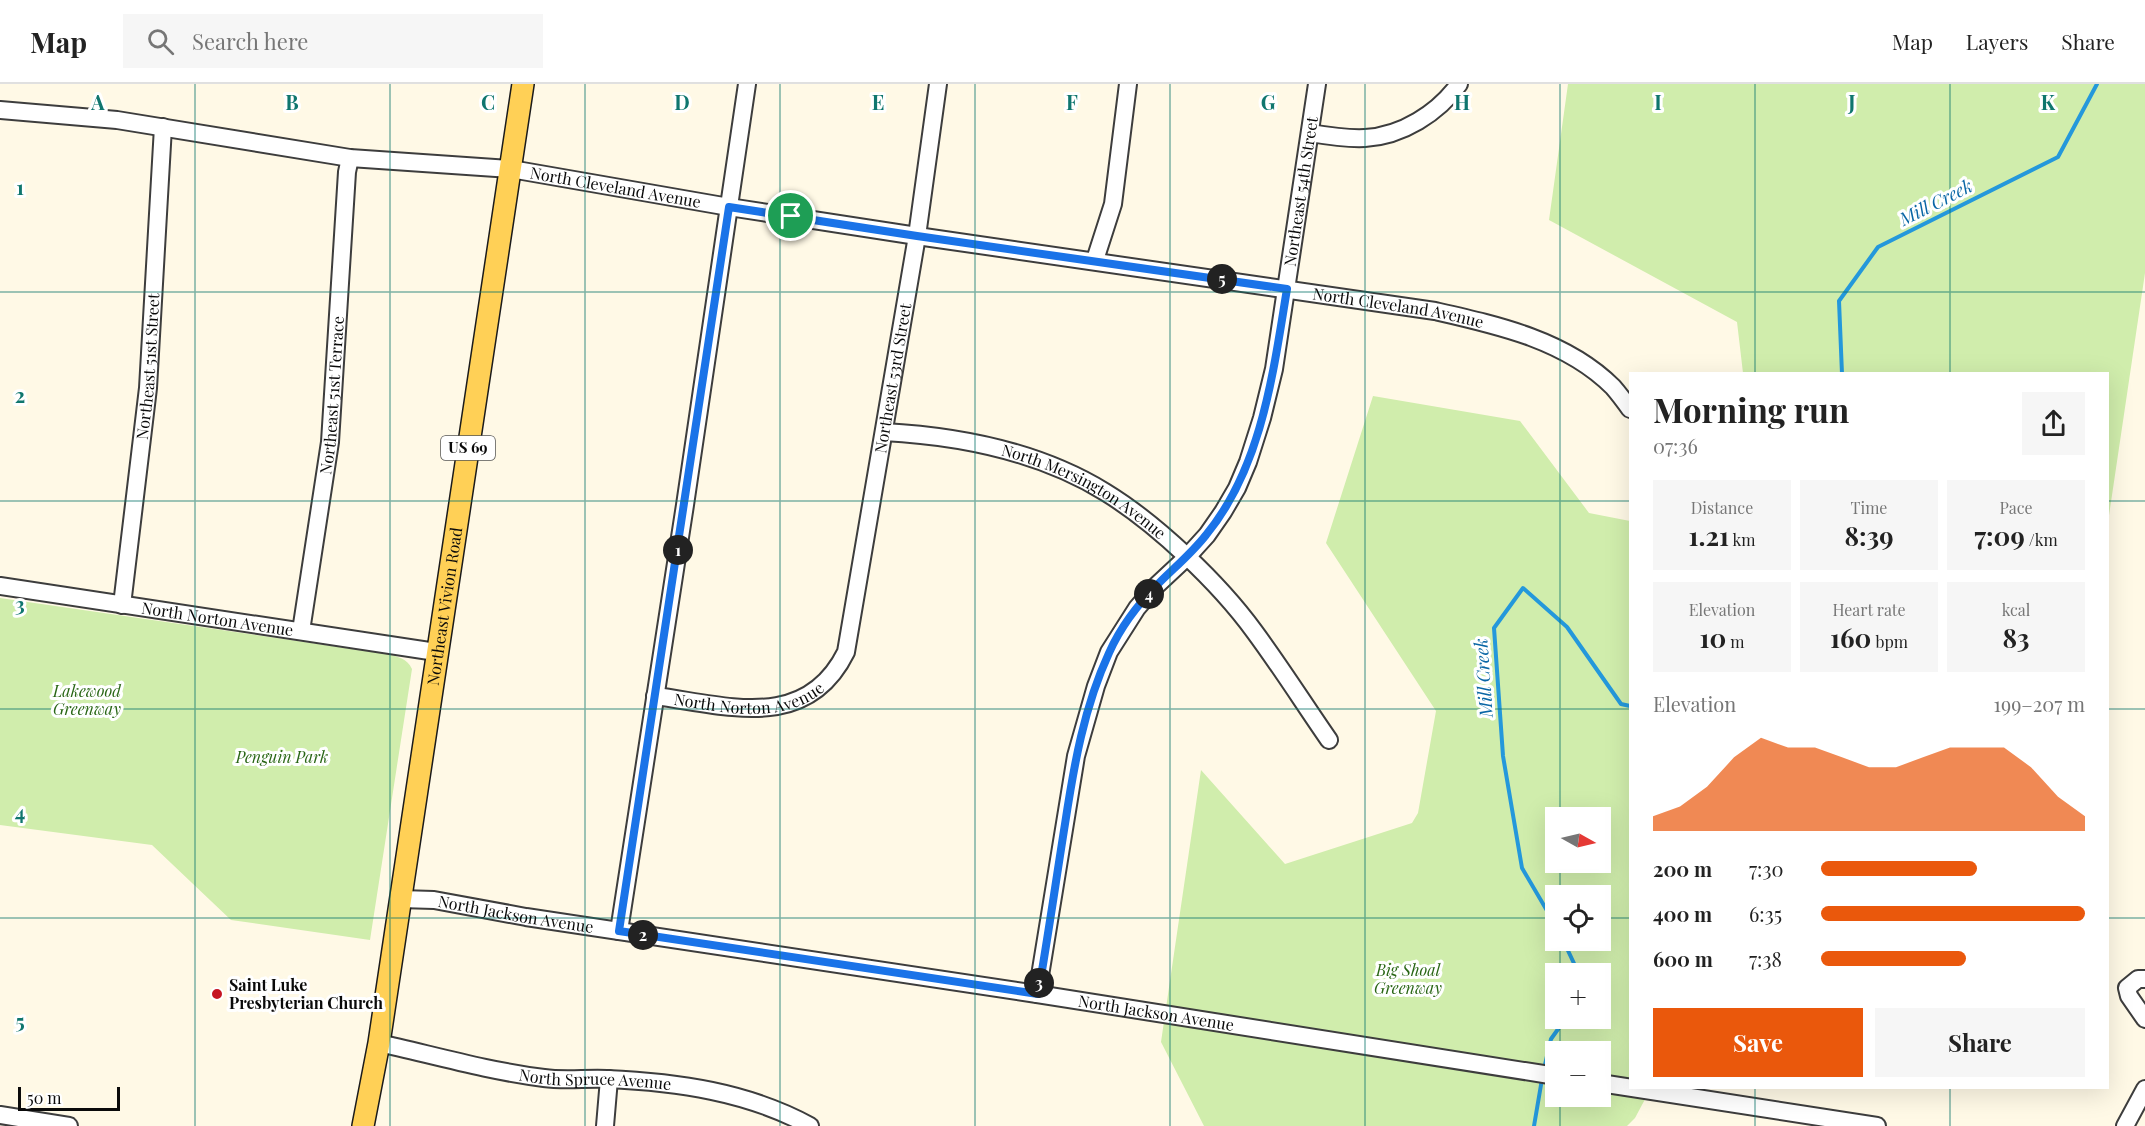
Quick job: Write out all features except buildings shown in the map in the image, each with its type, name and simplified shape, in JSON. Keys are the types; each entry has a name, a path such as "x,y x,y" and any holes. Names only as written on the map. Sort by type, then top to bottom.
{"main road":[{"name":"Northeast Vivion Road","path":"363,1126 379,1043 523,84"}],"street":[{"path":"619,931 747,84"},
{"name":"Northeast 53rd Street","path":"836,670 846,652 917,236 938,84"},
{"path":"1095,260 1113,204 1128,84"},
{"name":"Northeast 54th Street","path":"1038,994 1076,756 1096,686 1109,652 1137,608 1207,535 1223,512 1248,462 1262,418 1274,369 1317,84"},
{"path":"1310,133 1347,138 1367,138 1387,134 1414,123 1430,113 1459,84"},
{"name":"North Cleveland Avenue","path":"0,110 106,119 350,158 511,169 729,207 917,236 1435,311 1486,323 1533,338 1576,358 1613,387 1629,408"},
{"name":"Northeast 51st Street","path":"122,604 148,388 163,127"},
{"name":"Northeast 51st Terrace","path":"301,631 330,442 346,172 350,158"},
{"name":"North Mersington Avenue","path":"884,432 912,433 968,442 1044,463 1105,492 1187,557 1215,586 1253,630 1329,740"},
{"name":"North Norton Avenue","path":"0,586 436,652"},
{"name":"North Norton Avenue","path":"655,696 748,708 768,708 788,704 815,691 836,670"},
{"name":"North Jackson Avenue","path":"400,899 434,900 526,917 1038,994 1545,1074"},
{"path":"2145,979 2138,979 2127,988 2129,996 2145,1018"},
{"name":"North Spruce Avenue","path":"379,1043 546,1079 657,1082 740,1097 780,1111 810,1126"},
{"path":"605,1126 609,1079"},
{"path":"1611,1085 1629,1088"},
{"path":"1639,1089 1877,1126"},
{"path":"2125,1126 2145,1089"},
{"path":"0,1115 69,1126"}],"green space":[{"path":"1568,84 2145,84 2145,273 2109,515 2109,372 1743,372 1737,322 1549,220"},
{"name":"Big Shoal Greenway","path":"1373,396 1520,421 1589,513 1629,521 1629,1089 1650,1089 1635,1118 1627,1126 1204,1126 1161,1042 1201,770 1285,864 1412,823 1418,813 1436,711 1326,543"},
{"name":"Penguin Park","path":"0,598 387,654 408,662 412,669 370,940 231,920 152,845 0,825"}],"waterway":[{"name":"Mill Creek","path":"1842,372 1839,301 1878,247 2058,157 2097,84"},
{"name":"Mill Creek","path":"1545,907 1522,868 1503,756 1494,628 1523,588 1567,627 1621,704 1629,706"},
{"name":"Mill Creek","path":"1568,951 1574,963"},
{"name":"Mill Creek","path":"1544,1069 1551,1039 1558,1029"},
{"name":"Mill Creek","path":"1534,1126 1542,1079"}],"place":[{"name":"Saint Luke Presbyterian Church","path":"217,994"}],"route":[{"path":"729,207 791,216 1287,289 1274,369 1262,418 1237,488 1207,535 1137,608 1109,652 1096,686 1084,721 1076,756 1038,994 619,931 729,207"}],"park label":[{"name":"Lakewood Greenway","path":"87,700"}]}
